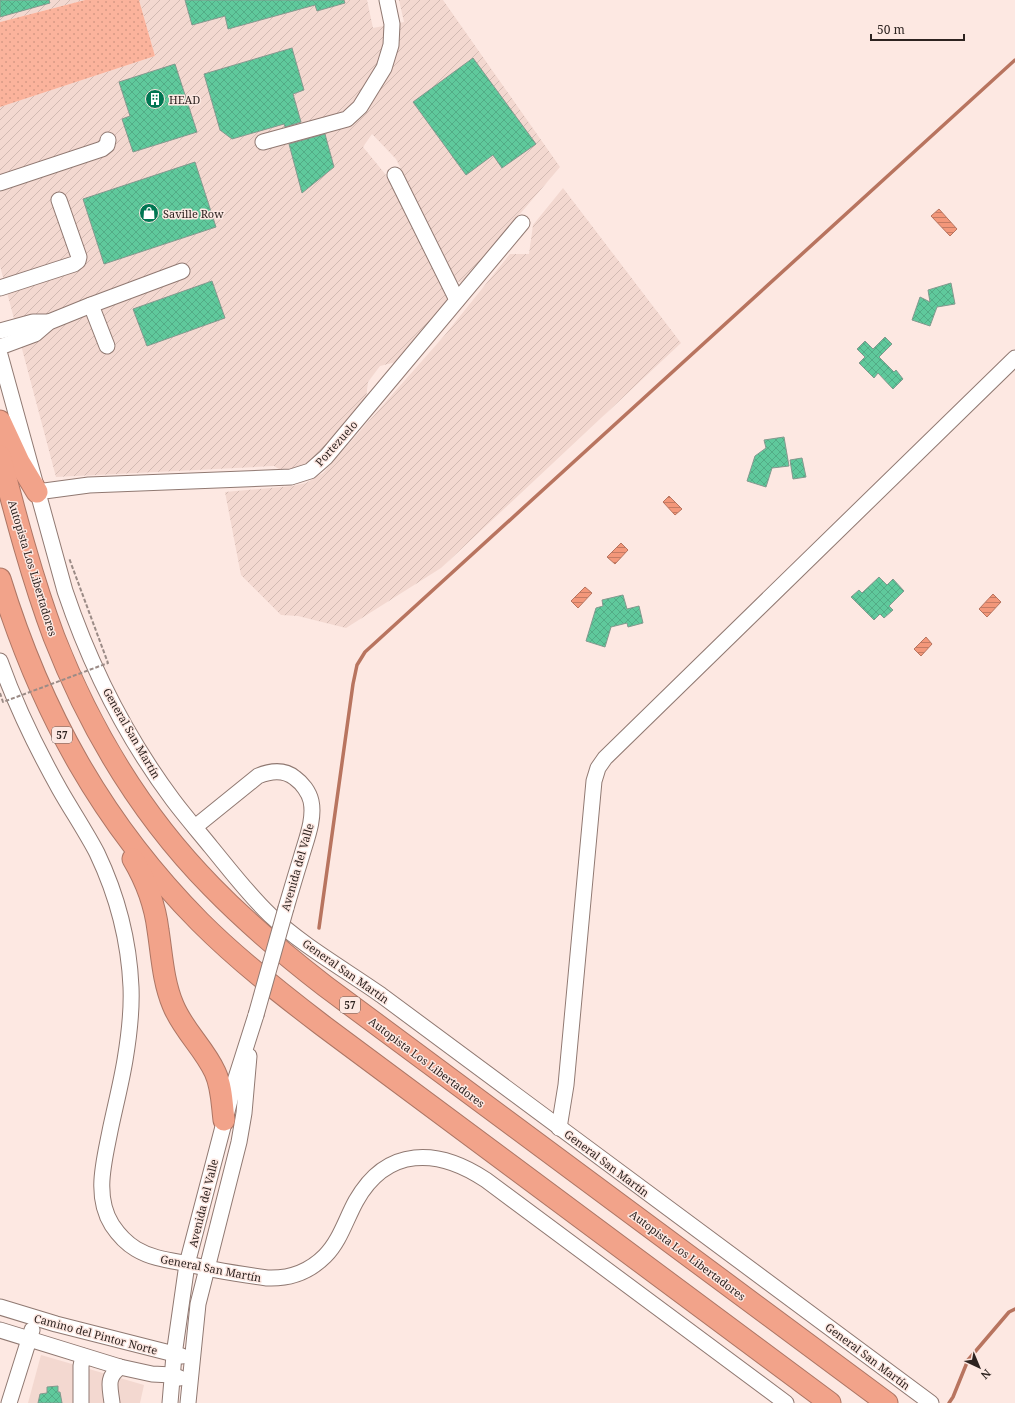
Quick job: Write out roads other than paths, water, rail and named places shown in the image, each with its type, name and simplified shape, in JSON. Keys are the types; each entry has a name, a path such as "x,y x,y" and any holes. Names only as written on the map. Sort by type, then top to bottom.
{"highway":[{"path":"0,421 19,462 37,492"},
{"name":"Autopista Los Libertadores","path":"0,456 40,598 54,637 82,700 114,760 141,801 174,844 210,886 257,930 319,982 887,1403"},
{"name":"57","path":"0,579 22,642 43,694 67,745 99,799 134,848 176,898 201,923 252,969 317,1022 830,1403"},
{"path":"99,799 140,872 151,898 169,995 186,1030 206,1056 216,1073 221,1090 224,1120"}],"street":[{"path":"263,142 347,119 360,107 384,68 391,45 392,24 387,0"},
{"path":"0,183 102,149 107,145 108,140"},
{"path":"395,175 457,300"},
{"path":"0,288 74,264 78,261 79,257 59,200"},
{"name":"Portezuelo","path":"37,492 89,485 291,476 310,471 326,457 522,223"},
{"path":"0,347 35,334 49,322 182,271"},
{"path":"91,305 107,346"},
{"path":"0,331 33,322 49,322"},
{"name":"General San Martín","path":"0,355 55,558 72,612 100,678 138,746 173,800 249,893 285,928 381,995 927,1400"},
{"path":"560,1128 566,1085 594,781 598,768 610,753 1015,358"},
{"name":"General San Martín","path":"0,661 14,697 36,742 60,790 87,835 105,872 116,904 125,943 130,974 131,1012 125,1059 102,1175 102,1195 106,1212 118,1234 135,1249 155,1257 267,1278 284,1277 300,1273 318,1262 331,1249 357,1199 378,1174 394,1164 411,1158 429,1157 446,1160 468,1169 486,1180 786,1403"},
{"name":"Avenida del Valle","path":"170,1403 174,1355 188,1264 224,1120 235,1081 252,1031 311,819 311,801 306,791 293,776 282,772 270,772 258,776 195,827"},
{"name":"Avenida del Valle","path":"188,1403 198,1304 242,1128 252,1031"},
{"name":"Camino del Pintor Norte","path":"0,1307 56,1324 174,1355 192,1358"},
{"path":"9,1403 36,1317"},
{"name":"Camino del Pintor Norte","path":"0,1330 120,1367 152,1374 172,1375 191,1382"},
{"path":"81,1403 81,1366 83,1356"},
{"path":"112,1403 110,1378 113,1372 120,1367"}],"waterway":[{"path":"319,928 353,684 357,665 365,652 1015,60"},
{"path":"949,1403 953,1397 968,1360 1009,1312 1015,1309"}],"place":[{"name":"HEAD","path":"155,99"},
{"name":"Saville Row","path":"149,213"}]}
